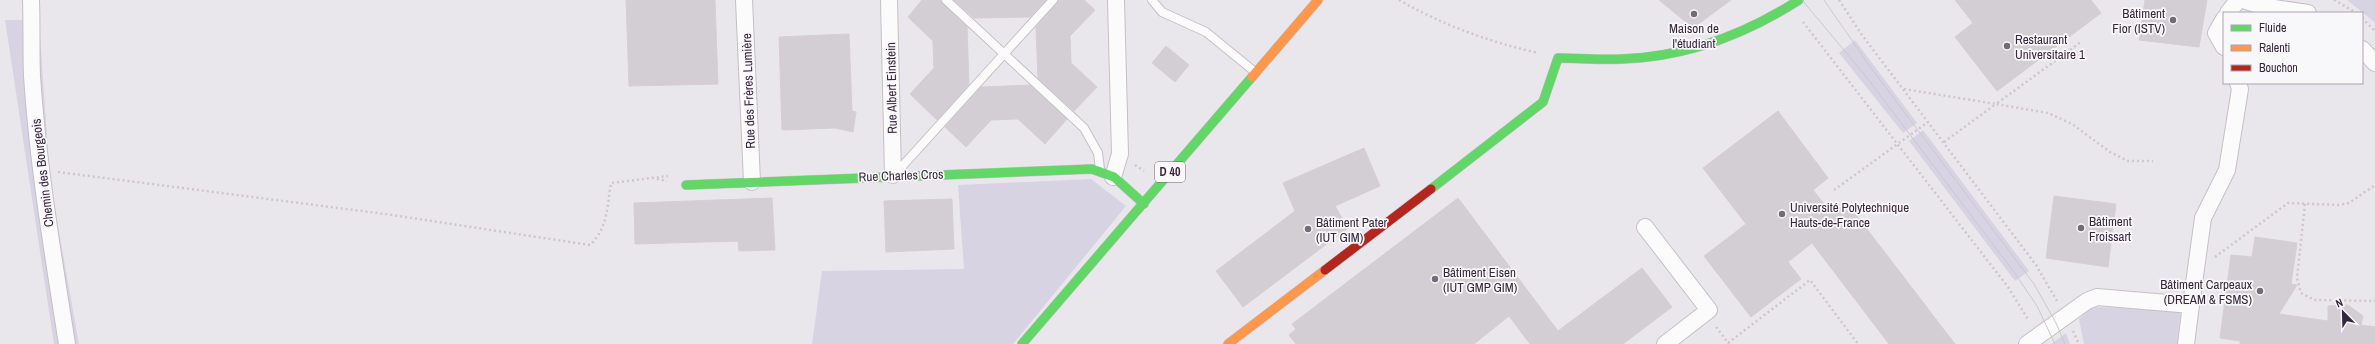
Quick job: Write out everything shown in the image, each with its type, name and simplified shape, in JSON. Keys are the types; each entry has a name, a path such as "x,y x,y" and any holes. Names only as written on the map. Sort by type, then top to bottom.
{"street":[{"name":"Chemin des Bourgeois","path":"31,0 32,76 41,170 67,344"},
{"name":"Rue des Frères Lumière","path":"744,0 752,182"},
{"name":"Rue Albert Einstein","path":"889,0 894,175"},
{"path":"1116,0 1120,154 1107,173 1144,204"},
{"name":"D 40","path":"1022,344 1318,0"},
{"path":"2229,12 2238,0"},
{"path":"2243,0 2260,6 2301,12"},
{"path":"1228,344 1531,113 1543,102 1558,58 1622,58 1670,52 1730,35 1771,18 1792,2"},
{"path":"2223,21 2216,33 2223,45"},
{"path":"2363,50 2375,62"},
{"path":"2186,344 2203,218 2227,170 2240,89 2238,84"},
{"name":"Rue Charles Cros","path":"686,185 894,175 1107,173"},
{"path":"1645,227 1709,310 1665,344"},
{"path":"2032,340 2087,301 2098,297 2191,305"}],"lane":[{"path":"946,0 1084,128 1107,173"},
{"path":"894,175 1053,0"},
{"path":"1152,0 1162,12 1206,32 1256,72"}],"path":[{"path":"1399,0 1445,24 1482,39 1558,58"},
{"path":"1839,0 1862,35 2036,265 2066,316 2078,344"},
{"path":"2334,0 2355,12"},
{"path":"1792,2 1897,144 2008,287 2032,340"},
{"path":"2363,19 2375,31"},
{"path":"1944,142 2081,42"},
{"path":"1903,89 2048,113 2072,124 2110,152 2128,161 2153,161"},
{"path":"1834,190 1928,122"},
{"path":"41,170 385,214 590,245 598,237 605,224 610,183"},
{"path":"2198,262 2212,259 2288,203 2338,205 2349,203 2375,185"},
{"path":"2305,204 2297,278 2301,293 2314,300 2375,301"},
{"path":"1706,313 1728,343 1810,280 1858,344"}],"shaded area":[{"path":"2347,0 2375,0 2375,23"},
{"path":"5,20 39,20 50,181 79,344 54,344"},
{"path":"1855,40 1917,123 1903,133 1839,53"},
{"path":"1923,130 2029,271 2015,281 1909,141"},
{"path":"1091,179 1126,206 1013,344 812,344 822,271 964,269 958,185"},
{"path":"2092,307 2181,310 2177,344 2084,344 2079,319"},
{"path":"2066,333 2070,344 2051,344"}],"building":[{"path":"626,0 715,0 718,84 629,86"},
{"path":"922,0 941,0 967,27 969,85 937,120 910,94 934,68 933,41 908,17"},
{"path":"954,0 1046,0 1030,17 974,18"},
{"path":"1058,0 1084,0 1095,10 1070,36 1071,63 1097,87 1074,111 1038,78 1036,27"},
{"name":"Maison de l'étudiant","path":"1659,0 1731,0 1693,28"},
{"name":"Restaurant Universitaire 1","path":"1955,0 2091,0 2101,13 1997,91 1955,37 1973,23"},
{"name":"Bâtiment Fior (ISTV)","path":"2145,0 2207,0 2199,47 2139,40"},
{"path":"849,34 852,111 856,112 853,132 835,128 782,130 779,37"},
{"path":"1166,46 1189,65 1175,82 1152,63"},
{"path":"1030,85 1067,119 1045,144 1018,119 991,120 966,147 945,127 981,87"},
{"path":"1778,111 1828,178 1813,190 1832,214 1847,203 1955,344 1889,344 1812,243 1788,262 1801,279 1751,317 1704,256 1746,224 1703,168"},
{"name":"Bâtiment Pater (IUT GIM)","path":"1364,148 1380,186 1335,206 1348,228 1243,307 1216,271 1295,211 1283,183"},
{"name":"Bâtiment Froissart","path":"2054,196 2116,204 2108,267 2046,258"},
{"path":"772,198 775,250 739,251 738,241 635,244 634,203"},
{"name":"Bâtiment Eisen (IUT GMP GIM)","path":"1458,198 1558,331 1642,268 1672,307 1623,344 1530,344 1509,316 1474,344 1296,344 1289,335 1296,329 1292,324"},
{"path":"952,199 954,249 886,252 884,201"},
{"name":"Bâtiment Carpeaux (DREAM & FSMS)","path":"2255,237 2297,243 2291,284 2297,285 2279,314 2328,321 2328,306 2348,305 2363,316 2361,325 2375,327 2375,344 2240,344 2240,341 2220,338 2231,255 2252,257"}],"tram line":[{"path":"1802,0 1864,74 2014,272 2037,306 2055,344"},
{"path":"1824,0 1871,68 2034,284 2056,323 2065,344"}],"traffic: fast":[{"path":"1431,189 1543,102 1558,58 1622,59 1669,54 1714,42 1736,33 1758,23 1799,0"},
{"path":"1022,344 1252,77"},
{"path":"686,185 1092,169 1114,177 1144,204"}],"traffic: slow":[{"path":"1252,77 1318,0"},
{"path":"1228,344 1325,270"}],"traffic: jam":[{"path":"1325,270 1431,189"}],"place":[{"name":"Maison de l'étudiant","path":"1694,14"},
{"name":"Bâtiment Fior (ISTV)","path":"2173,20"},
{"name":"Restaurant Universitaire 1","path":"2007,46"},
{"name":"Université Polytechnique Hauts-de-France","path":"1782,214"},
{"name":"Bâtiment Froissart","path":"2081,228"},
{"name":"Bâtiment Pater (IUT GIM)","path":"1308,229"},
{"name":"Bâtiment Eisen (IUT GMP GIM)","path":"1435,279"},
{"name":"Bâtiment Carpeaux (DREAM & FSMS)","path":"2260,291"}]}
